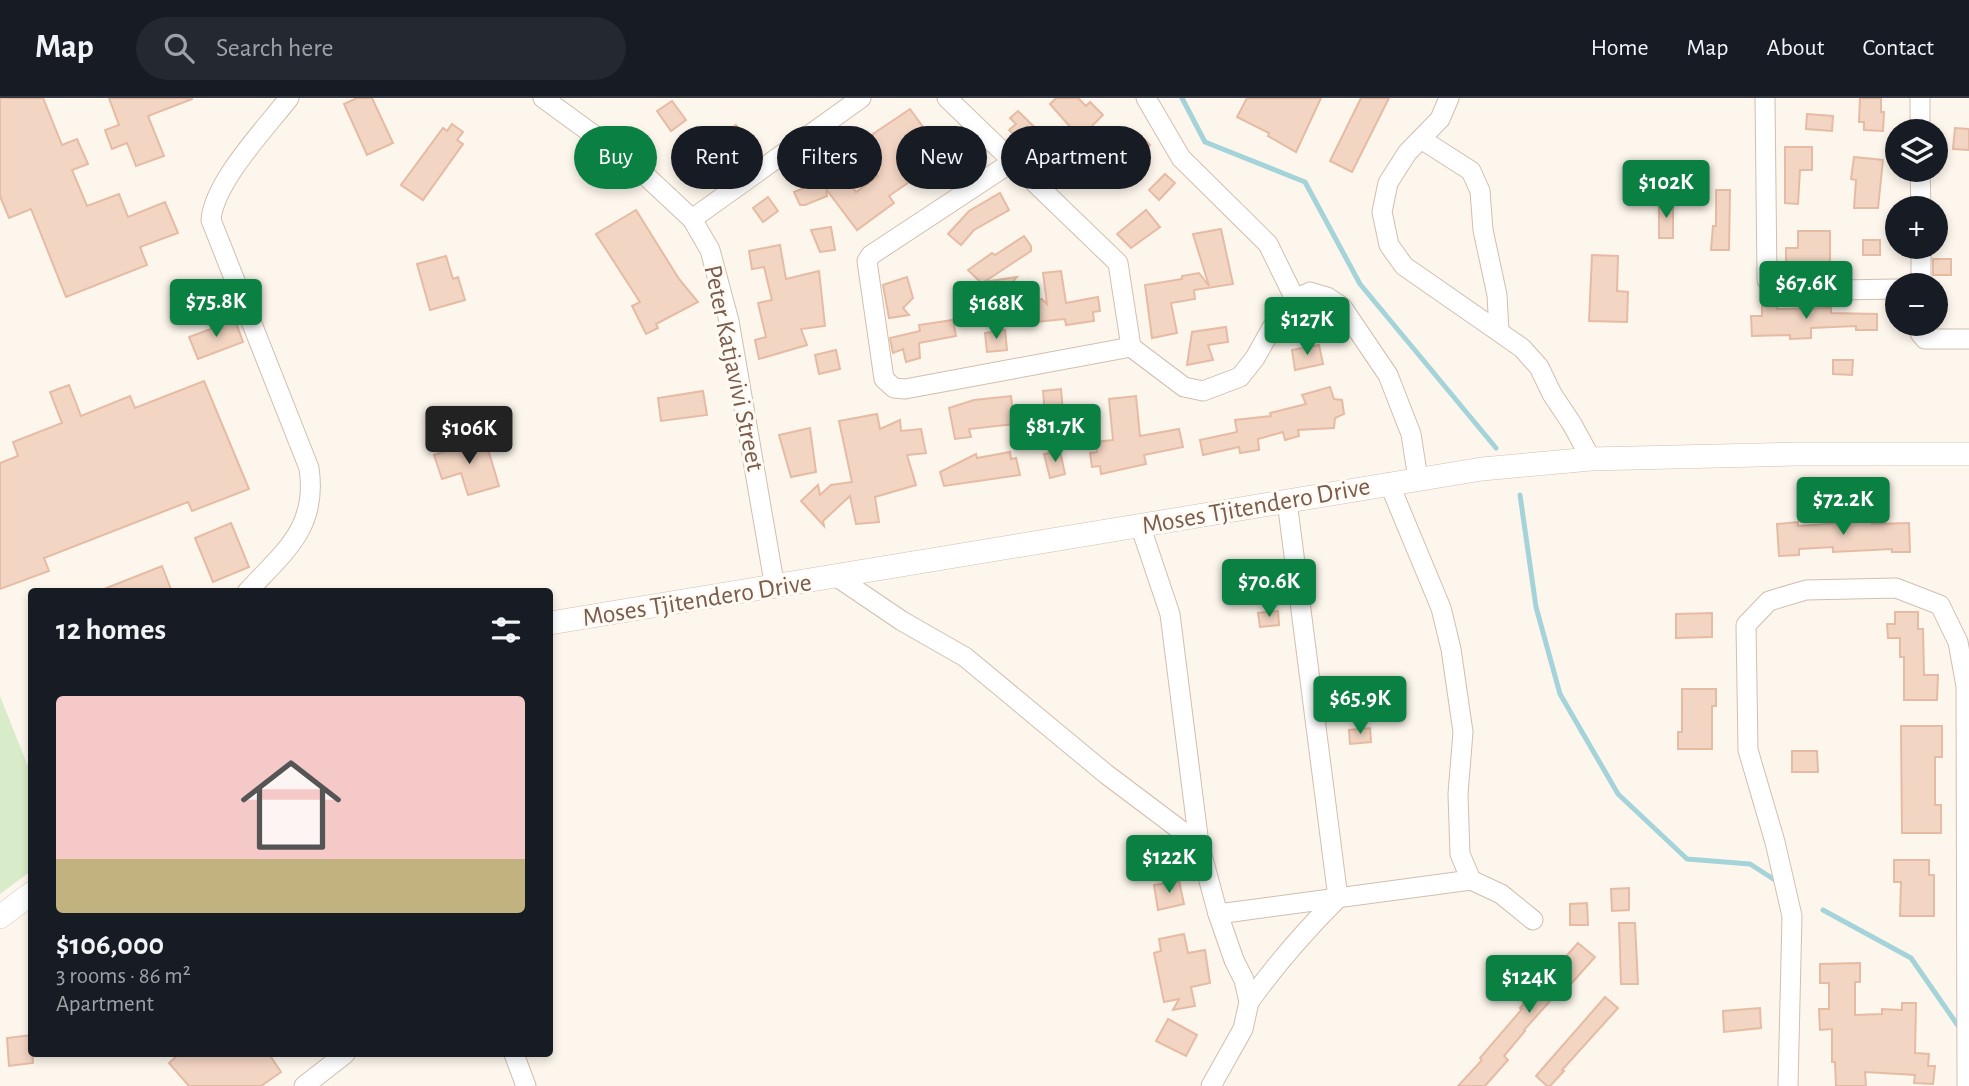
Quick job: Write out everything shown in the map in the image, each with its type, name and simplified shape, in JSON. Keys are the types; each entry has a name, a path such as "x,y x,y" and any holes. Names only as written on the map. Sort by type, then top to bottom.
{"street":[{"path":"251,588 293,543 310,509 312,484 309,468 211,220 212,207 223,183 289,98"},
{"name":"Peter Katjavivi Street","path":"543,98 631,162 692,219 710,250 729,321 775,588"},
{"path":"692,219 861,98"},
{"path":"947,98 1001,151"},
{"path":"1146,98 1181,158 1268,244 1295,299"},
{"path":"1449,98 1440,119 1407,153 1388,183 1382,212 1389,245 1404,266 1522,348 1539,367 1591,459"},
{"path":"1765,98 1767,280 1782,291 1885,289"},
{"path":"1920,98 1920,119"},
{"path":"1421,139 1471,171 1480,191 1483,230 1497,295 1499,331"},
{"path":"1001,169 871,255 867,261 884,379 894,388 905,389 1131,346"},
{"path":"1040,189 1118,263 1131,346 1184,387 1203,391 1240,377 1255,358 1277,319 1295,299 1310,292 1327,297 1342,307 1388,375 1411,434 1418,479"},
{"path":"1922,336 1924,340 1969,339"},
{"name":"Moses Tjitendero Drive","path":"553,623 775,588 1482,469 1591,459 1796,454 1969,454"},
{"path":"1389,483 1441,608 1451,649 1463,732 1458,794 1460,854 1471,880"},
{"path":"1287,501 1338,898"},
{"path":"1140,525 1170,614 1199,844 1218,914 1244,980 1249,1002"},
{"path":"837,577 902,621 965,657 1106,774 1199,844"},
{"path":"1788,1086 1792,916 1775,842 1748,750 1746,625 1769,601 1805,590 1896,588 1940,605 1958,642 1966,686 1967,1086"},
{"path":"1218,914 1471,880 1502,894 1533,920"},
{"path":"1211,1086 1243,1029 1249,1002 1285,953 1338,898"},
{"path":"0,917 27,899"},
{"path":"304,1086 341,1057"},
{"path":"515,1057 526,1086"}],"green space":[{"path":"0,696 28,766 28,873 0,894"}],"building":[{"path":"0,98 43,98 62,145 77,139 88,164 72,170 87,206 119,194 128,217 165,202 178,233 140,247 147,265 66,297 31,209 9,218 0,196"},
{"path":"109,98 192,99 148,116 164,156 136,166 127,143 112,149 105,130 119,125"},
{"path":"357,98 372,98 393,143 367,155 344,104"},
{"path":"1056,98 1078,98 1086,106 1090,102 1103,115 1092,126 1069,126 1050,104"},
{"path":"1247,98 1321,98 1296,152 1268,136 1269,133 1237,117"},
{"path":"1361,98 1389,98 1352,172 1330,161"},
{"path":"1860,98 1881,98 1881,112 1884,112 1883,131 1864,130 1864,122 1859,122"},
{"path":"672,101 686,120 678,126 671,126 671,131 657,111"},
{"path":"910,109 922,126 896,126 896,189 899,189 889,196 894,203 857,230 826,189 854,189 856,192 860,189 882,189 882,128"},
{"path":"1018,111 1033,126 1014,126 1016,124 1010,118"},
{"path":"1807,114 1833,116 1832,131 1806,129"},
{"path":"452,124 463,132 457,140 463,144 423,200 401,185 443,128 447,131"},
{"path":"1955,128 1969,129 1969,150 1953,149"},
{"path":"1785,147 1812,147 1812,170 1800,170 1798,204 1785,203"},
{"path":"1854,157 1883,160 1878,208 1854,208 1856,180 1851,179"},
{"path":"1165,174 1175,183 1159,200 1149,190"},
{"path":"802,189 826,189 827,196 800,205 794,192"},
{"path":"1716,190 1730,190 1729,250 1711,250 1713,226 1716,226"},
{"path":"1000,193 1009,210 974,230 961,245 948,234 969,211"},
{"path":"768,197 778,211 763,222 753,208"},
{"path":"1659,201 1673,201 1673,238 1659,238"},
{"path":"636,210 679,279 698,302 656,324 658,328 646,334 632,306 640,302 596,234"},
{"path":"1146,210 1160,227 1131,248 1117,234"},
{"path":"831,227 835,250 820,252 811,230"},
{"path":"1221,229 1233,284 1194,290 1195,299 1171,303 1177,333 1152,338 1145,285 1182,279 1182,276 1199,273 1209,286 1193,234"},
{"path":"1798,231 1830,231 1830,262 1786,262 1786,248 1798,248"},
{"path":"1024,236 1031,246 1031,251 984,282 1017,277 1001,296 995,296 968,270"},
{"path":"1863,240 1880,240 1880,255 1863,255"},
{"path":"780,245 786,279 819,271 825,326 801,329 807,345 759,359 755,340 766,337 758,303 772,300 764,267 752,269 749,251"},
{"path":"1592,255 1618,256 1617,291 1628,292 1627,322 1589,321"},
{"path":"446,256 453,279 458,277 465,300 430,310 417,264"},
{"path":"1933,259 1951,259 1951,275 1933,273"},
{"path":"1061,271 1066,303 1098,297 1100,311 1093,312 1094,321 1066,325 1065,319 1026,323 1024,301 1042,299 1047,304 1043,273"},
{"path":"907,277 913,298 903,308 909,315 889,318 883,285"},
{"path":"1762,305 1777,305 1777,309 1831,308 1831,313 1877,314 1877,330 1856,330 1856,326 1811,328 1811,338 1790,339 1790,335 1752,336 1751,316 1762,316"},
{"path":"235,320 243,342 198,359 189,337"},
{"path":"953,320 956,336 919,343 920,358 906,362 903,349 893,353 890,338 920,331 919,325"},
{"path":"1226,327 1228,342 1208,345 1213,360 1187,365 1192,332"},
{"path":"1005,330 1007,350 987,352 985,333"},
{"path":"1319,345 1323,364 1295,370 1292,350"},
{"path":"836,350 840,369 819,374 815,355"},
{"path":"1833,360 1853,360 1852,375 1833,374"},
{"path":"204,381 249,489 192,511 188,502 44,558 49,571 0,589 0,463 18,456 13,442 62,423 50,392 69,385 81,416 130,396 135,408"},
{"path":"1330,387 1334,399 1342,400 1344,414 1335,418 1334,428 1298,430 1299,436 1285,440 1283,432 1258,439 1259,450 1240,453 1239,447 1203,455 1200,440 1237,432 1235,420 1271,416 1270,413 1306,404 1302,395"},
{"path":"1061,389 1063,412 1045,414 1043,391"},
{"path":"703,391 707,415 661,421 658,398"},
{"path":"1011,396 1014,424 969,429 971,437 955,439 949,408 974,400"},
{"path":"1136,396 1140,436 1179,429 1183,447 1144,455 1146,464 1101,474 1100,466 1092,467 1090,453 1097,452 1096,442 1113,440 1109,399"},
{"path":"877,414 880,429 900,420 901,431 921,429 926,453 907,455 916,485 875,497 879,522 856,524 850,496 823,521 824,526 801,501 818,485 820,495 831,485 852,482 839,421"},
{"path":"810,428 816,472 791,477 779,435"},
{"path":"485,439 499,486 468,495 461,473 442,479 434,455"},
{"path":"1060,451 1065,474 1050,478 1044,454"},
{"path":"1010,452 1011,459 1016,458 1020,475 944,486 940,472 976,454 977,458"},
{"path":"1872,521 1872,524 1909,523 1910,552 1892,552 1892,549 1833,552 1833,547 1799,549 1799,555 1779,556 1777,524 1798,522 1798,526"},
{"path":"231,523 249,567 213,582 195,538"},
{"path":"162,566 170,588 107,588"},
{"path":"1278,611 1279,625 1260,627 1258,613"},
{"path":"1895,612 1918,612 1918,629 1923,629 1924,675 1938,675 1937,700 1904,700 1904,657 1900,657 1900,638 1888,638 1887,624 1895,624"},
{"path":"1712,613 1712,637 1676,638 1676,614"},
{"path":"1682,689 1716,689 1716,706 1712,706 1712,749 1678,749 1678,732 1682,732"},
{"path":"1901,726 1942,726 1942,757 1935,757 1935,805 1941,805 1941,833 1902,833"},
{"path":"1370,728 1371,742 1350,744 1349,730"},
{"path":"1792,751 1817,751 1818,772 1792,772"},
{"path":"1894,860 1929,860 1929,875 1934,875 1934,916 1900,916 1901,882 1894,882"},
{"path":"1179,881 1184,904 1158,910 1154,885"},
{"path":"1629,888 1629,910 1612,911 1611,889"},
{"path":"1587,903 1588,925 1570,925 1570,904"},
{"path":"1619,923 1635,923 1638,984 1621,984"},
{"path":"1184,934 1188,953 1205,950 1210,983 1191,987 1195,1006 1173,1010 1179,999 1164,1002 1154,953 1161,951 1159,939"},
{"path":"1578,943 1595,957 1562,994 1559,991 1524,1030 1504,1056 1508,1060 1485,1086 1458,1086 1482,1060 1480,1058 1522,1009 1520,1008"},
{"path":"1860,963 1860,982 1855,982 1855,1015 1882,1014 1882,1009 1902,1010 1902,1003 1916,1003 1915,1053 1929,1054 1928,1066 1935,1066 1933,1084 1914,1083 1915,1075 1865,1072 1866,1086 1836,1086 1835,1062 1832,1062 1832,1029 1820,1030 1819,1009 1829,1009 1829,983 1820,983 1820,964"},
{"path":"1605,997 1618,1008 1562,1070 1564,1071 1547,1086 1536,1076"},
{"path":"1760,1008 1761,1028 1724,1032 1723,1011"},
{"path":"1168,1019 1197,1035 1186,1056 1156,1041"},
{"path":"28,1035 28,1057 33,1057 33,1063 9,1066 7,1038"},
{"path":"176,1057 271,1057 281,1072 261,1086 189,1086 169,1063"}],"waterway":[{"path":"1182,98 1205,142 1305,182 1360,284 1496,448"},
{"path":"1520,495 1536,607 1560,694 1618,794 1687,859 1750,864 1778,882"},
{"path":"1823,910 1911,958 1961,1030"}]}
